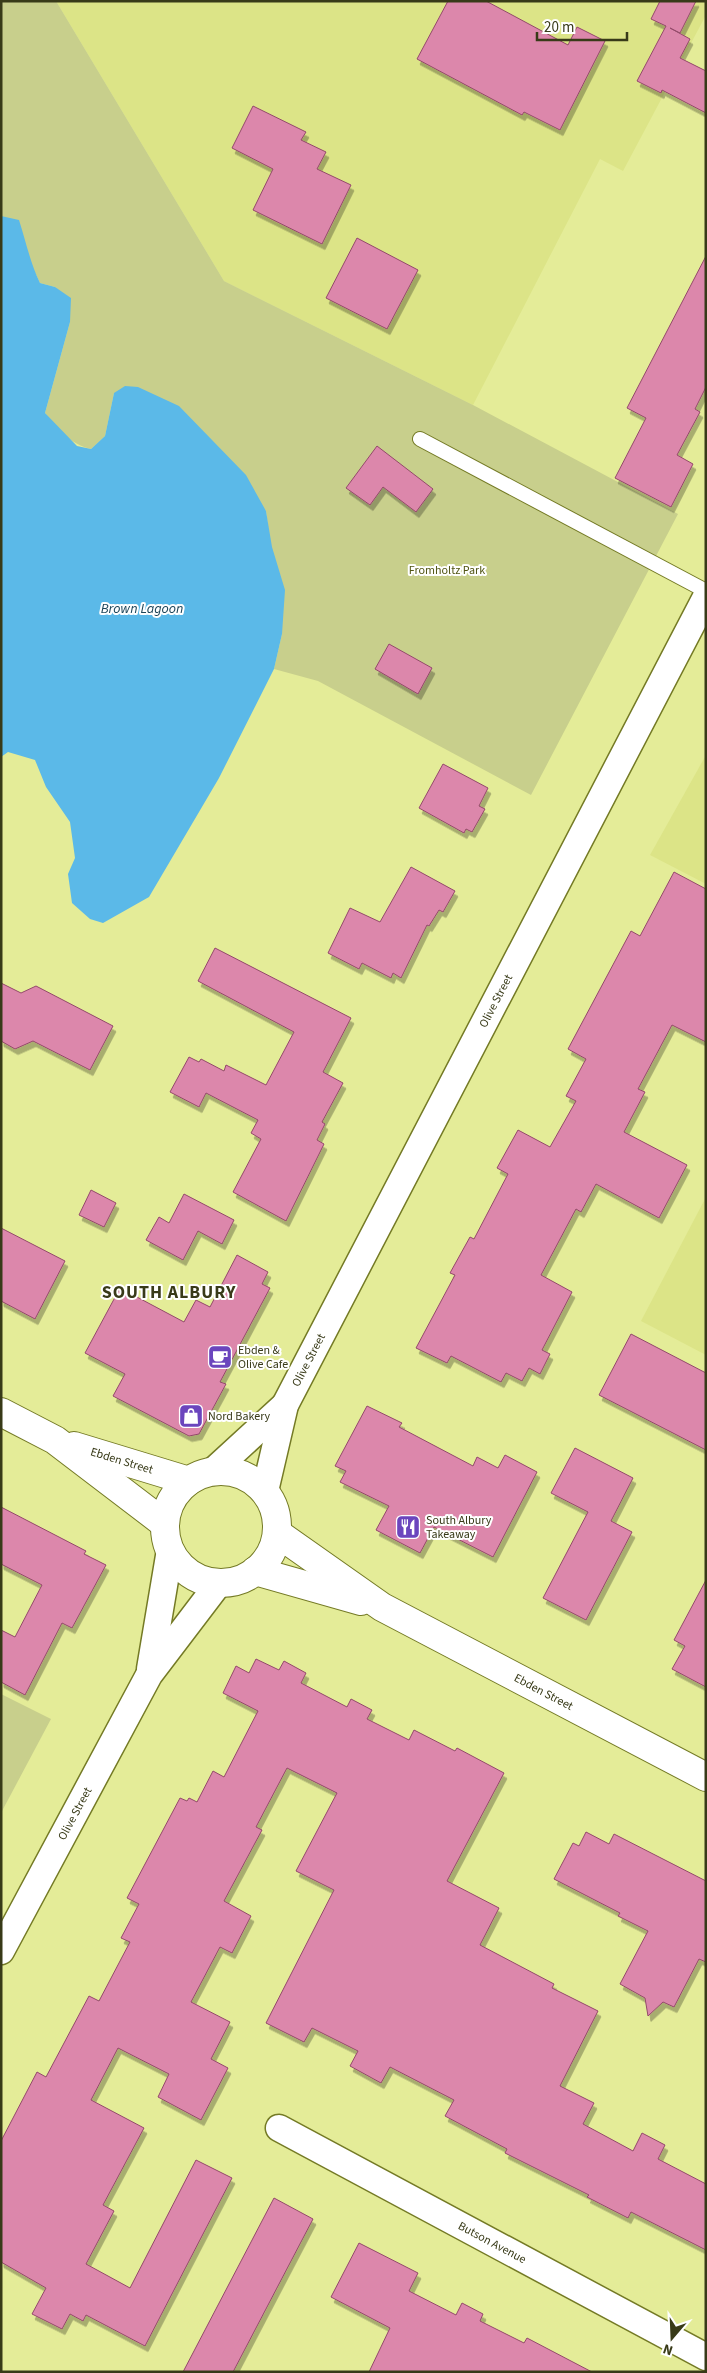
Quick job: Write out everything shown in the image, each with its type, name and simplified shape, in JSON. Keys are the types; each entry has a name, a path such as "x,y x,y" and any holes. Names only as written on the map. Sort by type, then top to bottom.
{"street":[{"name":"Olive Street","path":"264,1491 285,1405 706,597"},
{"name":"Olive Street","path":"201,1476 285,1405"},
{"name":"Ebden Street","path":"1,1412 56,1440 201,1476"},
{"name":"Ebden Street","path":"56,1440 168,1537"},
{"path":"241,1475 254,1481 273,1504 277,1518 277,1533 274,1547 256,1571 245,1578 219,1583 204,1580 190,1573 178,1563 168,1537 172,1500 201,1476 241,1475"},
{"name":"Ebden Street","path":"277,1533 382,1607 706,1777"},
{"name":"Olive Street","path":"149,1675 168,1537"},
{"name":"Ebden Street","path":"256,1571 382,1607"},
{"name":"Olive Street","path":"1,1951 149,1675 219,1583"},
{"name":"Butson Avenue","path":"279,2128 706,2356"}],"lane":[{"path":"420,439 706,591"}],"shaded area":[{"path":"56,1 706,1 706,15 623,171 600,159 473,405 224,281"},
{"path":"706,755 706,884 650,855"},
{"path":"706,1197 706,1355 641,1321"}],"green space":[{"name":"Fromholtz Park","path":"1,1 56,1 224,281 473,405 678,514 531,795 318,681 274,669 282,634 266,511 114,393 105,436 91,449 71,440 45,413 70,322 55,287 40,283 30,262 1,254"},
{"path":"1,1694 51,1719 1,1813"}],"water":[{"name":"Brown Lagoon","path":"1,216 19,220 40,283 55,287 71,298 70,322 45,413 77,446 91,449 105,436 114,393 125,386 138,387 179,406 246,475 266,511 272,547 285,590 282,634 274,669 219,778 149,897 103,923 90,919 72,903 68,874 75,858 70,822 46,787 35,760 8,752 1,757"}],"building":[{"path":"448,1 486,1 568,45 577,27 605,41 560,130 524,112 522,115 417,59"},
{"path":"660,1 696,1 680,33 670,28 690,39 680,58 706,71 706,113 662,90 661,93 637,81 666,26 651,19"},
{"path":"253,106 306,132 301,140 326,152 317,169 351,185 322,244 253,210 273,169 232,148"},
{"path":"357,238 418,270 387,329 326,298"},
{"path":"706,256 706,387 695,409 700,412 677,455 693,464 671,507 615,478 646,418 627,408"},
{"path":"377,446 433,489 416,512 383,487 370,505 346,488"},
{"path":"389,644 432,668 418,694 375,669"},
{"path":"443,764 488,788 479,806 485,809 472,832 466,829 464,833 419,808"},
{"path":"411,867 455,891 443,912 439,910 429,926 427,925 401,978 393,973 391,978 362,963 359,969 328,953 350,908 380,922"},
{"path":"674,872 706,889 706,1042 672,1025 638,1089 645,1092 624,1132 687,1165 659,1218 596,1184 581,1212 576,1209 541,1275 572,1292 542,1350 550,1354 540,1374 529,1368 522,1381 506,1373 501,1382 451,1356 447,1363 416,1348 455,1275 450,1273 470,1237 474,1239 508,1174 497,1168 518,1130 550,1147 576,1101 566,1096 586,1059 568,1049 631,931 640,936"},
{"path":"215,948 351,1018 323,1072 343,1083 322,1122 325,1124 317,1140 324,1144 286,1221 233,1192 261,1139 251,1133 258,1120 206,1093 199,1107 170,1092 189,1057 199,1062 201,1059 224,1071 226,1065 266,1085 294,1032 198,981"},
{"path":"1,983 21,993 36,986 113,1026 90,1070 33,1041 15,1049 1,1041"},
{"path":"91,1190 116,1203 104,1227 79,1215"},
{"path":"184,1194 234,1220 222,1244 198,1231 183,1260 146,1240 159,1217 169,1223"},
{"path":"1,1228 65,1261 35,1319 1,1301"},
{"path":"237,1255 268,1272 262,1284 270,1288 220,1382 226,1384 199,1434 189,1436 113,1396 125,1374 85,1353 120,1288 184,1322 196,1300 210,1307"},
{"path":"631,1334 706,1373 706,1450 599,1395"},
{"path":"367,1406 402,1423 399,1427 473,1466 477,1457 498,1468 505,1455 537,1472 493,1557 434,1527 420,1553 376,1530 389,1506 340,1482 346,1471 335,1466"},
{"path":"575,1448 633,1478 611,1521 632,1532 586,1620 543,1598 588,1512 551,1493"},
{"path":"1,1507 86,1551 84,1554 106,1565 72,1628 62,1623 25,1695 1,1682 1,1630 15,1637 42,1585 1,1564"},
{"path":"706,1580 706,1687 672,1669 685,1646 674,1640"},
{"path":"256,1659 279,1670 284,1661 306,1673 301,1683 347,1707 351,1699 372,1710 367,1719 409,1740 414,1730 455,1751 457,1748 504,1773 447,1881 499,1908 480,1945 554,1984 552,1988 598,2011 560,2086 594,2103 583,2124 633,2151 642,2133 665,2145 658,2159 706,2184 706,2250 631,2212 628,2218 587,2197 589,2195 505,2153 507,2149 445,2116 454,2100 390,2067 381,2083 350,2066 358,2051 312,2028 304,2042 266,2023 334,1890 296,1871 337,1793 287,1768 256,1827 262,1830 224,1901 251,1916 232,1953 220,1947 191,2002 230,2022 211,2059 228,2068 201,2120 158,2097 169,2074 118,2048 91,2100 144,2128 103,2205 114,2211 86,2264 130,2288 196,2160 232,2178 145,2346 86,2315 83,2321 70,2314 62,2329 32,2314 46,2288 1,2262 1,2141 37,2072 46,2077 89,1996 99,2001 130,1942 121,1938 139,1904 127,1898 180,1798 187,1801 189,1798 197,1802 213,1771 224,1777 258,1711 223,1693 236,1666 249,1673"},
{"path":"586,1832 609,1844 614,1834 706,1881 706,1962 699,1959 674,2007 663,2002 648,2016 645,1998 620,1984 648,1931 618,1916 620,1913 554,1879 573,1843 579,1846"},
{"path":"274,2198 313,2219 233,2372 183,2372"},
{"path":"359,2243 418,2273 409,2291 456,2315 462,2303 483,2314 480,2321 524,2343 527,2338 592,2372 369,2372 390,2328 331,2297"}],"place":[{"name":"Ebden & Olive Cafe","path":"220,1357"},
{"name":"Nord Bakery","path":"191,1416"},
{"name":"South Albury Takeaway","path":"408,1527"}],"district":[{"name":"SOUTH ALBURY","path":"169,1292"}]}
